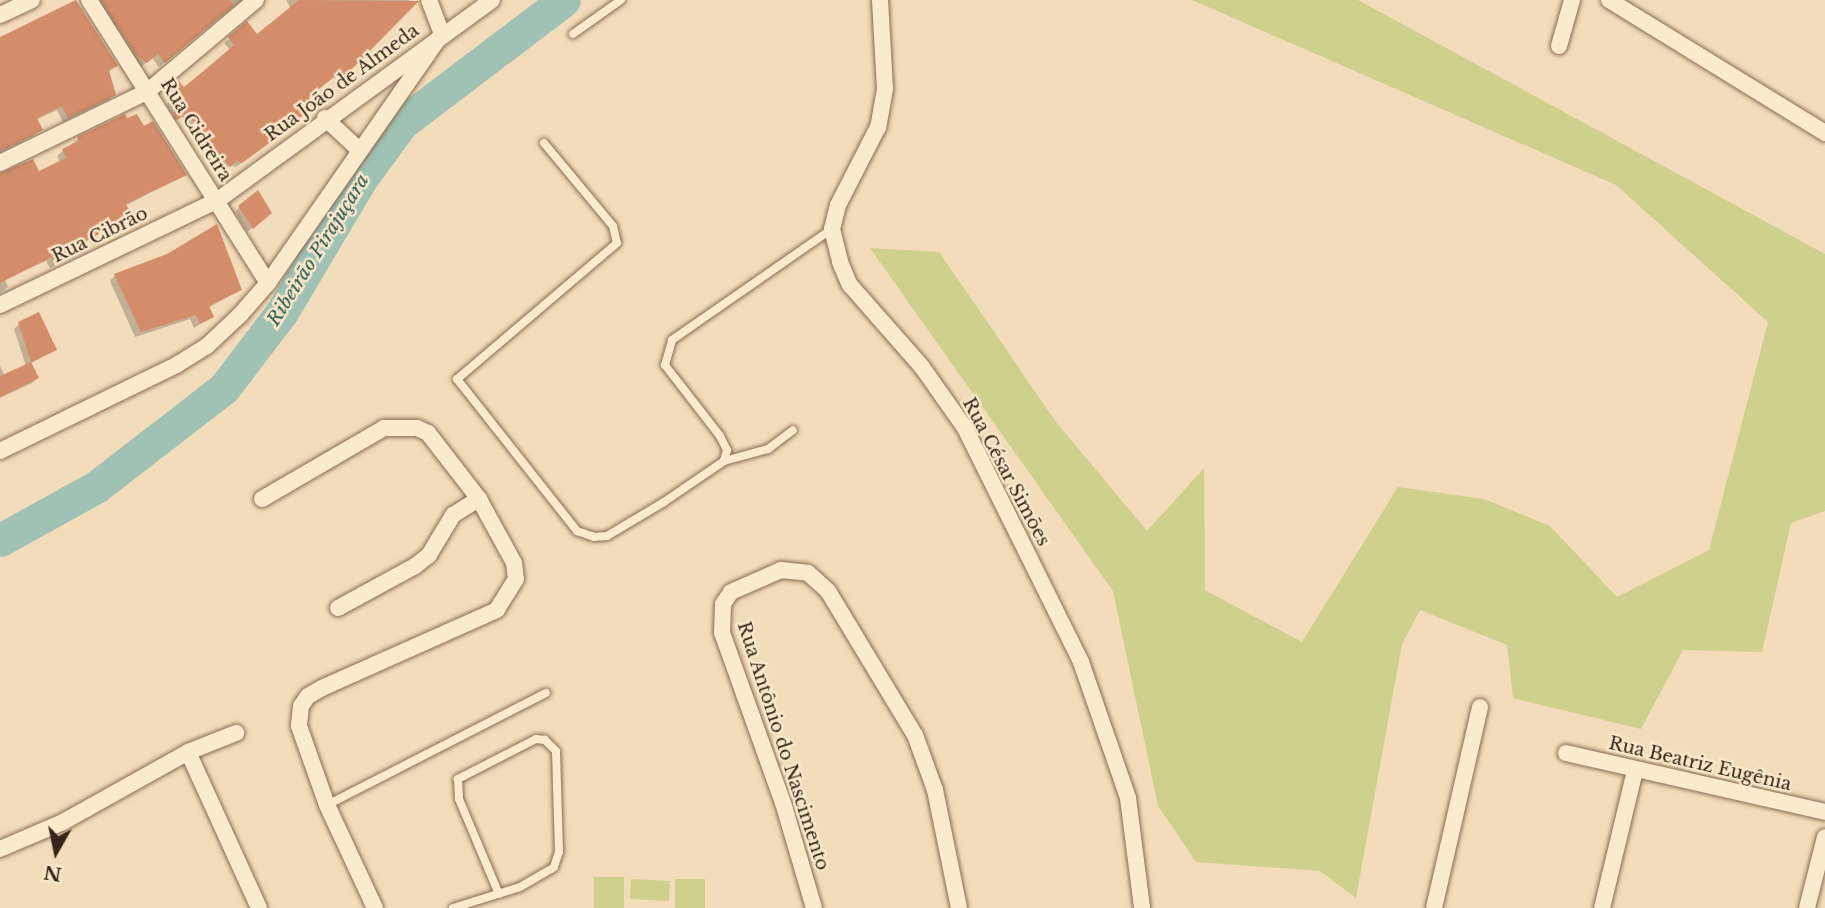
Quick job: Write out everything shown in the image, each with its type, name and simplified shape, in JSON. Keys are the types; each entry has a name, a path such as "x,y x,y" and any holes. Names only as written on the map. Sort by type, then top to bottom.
{"street":[{"path":"0,15 32,0"},
{"name":"Rua Cidreira","path":"89,0 218,200 268,283"},
{"path":"0,163 148,91 256,0"},
{"path":"0,451 207,346 268,283 358,149 442,34 429,0"},
{"name":"Rua João de Almeda","path":"218,200 326,118 492,0"},
{"path":"832,229 838,205 877,127 886,59 880,0"},
{"path":"1559,46 1572,0"},
{"path":"1609,0 1825,133"},
{"path":"326,118 358,149"},
{"name":"Rua Cibrão","path":"0,305 218,200"},
{"name":"Rua César Simões","path":"832,229 850,285 922,368 965,428 1081,663 1128,798 1142,908"},
{"path":"262,499 384,428 407,425 428,433 479,499 514,563 511,592 497,610 307,696 301,706 299,726 327,805 375,908"},
{"path":"338,608 415,566 429,555 453,515 479,499"},
{"name":"Rua Antônio do Nascimento","path":"814,908 783,803 722,633 723,604 730,592 781,570 808,573 828,591 915,735 935,790 959,908"},
{"path":"1434,908 1480,707"},
{"path":"0,849 63,822 188,752 236,733"},
{"path":"188,752 259,908"},
{"name":"Rua Beatriz Eugênia","path":"1566,753 1635,771 1825,811"},
{"path":"1602,908 1635,771"},
{"path":"1807,908 1825,837"}],"lane":[{"path":"573,34 621,0"},
{"path":"544,143 613,226 617,243 457,379 577,531 594,537 607,536 664,502 724,461 768,449 793,430"},
{"path":"724,461 727,450 720,436 665,365 669,346 683,328 832,229"},
{"path":"327,805 546,693"},
{"path":"453,908 499,894 540,879 554,867 559,852 556,751 545,740 536,739 458,779 459,799 499,894"}],"green space":[{"path":"1192,0 1358,0 1825,254 1825,511 1791,523 1762,652 1683,650 1641,729 1513,698 1507,645 1420,610 1402,644 1356,898 1320,871 1196,862 1158,806 1113,591 870,248 939,252 1056,422 1147,531 1204,468 1205,590 1302,642 1398,487 1484,499 1550,526 1617,597 1709,550 1768,322 1616,185"},
{"path":"594,877 624,877 624,908 594,908"},
{"path":"631,879 670,881 669,901 630,899"},
{"path":"675,879 705,879 705,908 675,908"}],"building":[{"path":"76,0 118,66 109,70 116,95 68,118 62,106 37,118 43,130 0,151 0,37"},
{"path":"101,0 230,0 234,5 165,63 158,54 147,63 136,55"},
{"path":"299,0 419,1 343,78 339,73 309,97 314,103 295,124 242,163 237,161 230,167 187,113 177,120 173,113 177,111 171,100 178,80 184,87 206,69 234,45 228,37 247,21 257,34"},
{"path":"125,114 127,118 137,114 144,126 153,121 187,175 126,204 133,218 86,240 90,248 55,264 52,257 0,283 0,173 33,159 39,171 66,158 62,149 79,141 77,137"},
{"path":"258,190 272,213 253,229 238,206"},
{"path":"217,224 242,290 209,306 214,317 200,324 196,315 141,332 114,274 167,254"},
{"path":"39,312 57,350 31,362 18,322"},
{"path":"31,362 39,378 0,397 0,376"}],"waterway":[{"name":"Ribeirão Pirajuçara","path":"0,540 96,487 224,388 282,312 361,179 402,123 564,0"}]}
